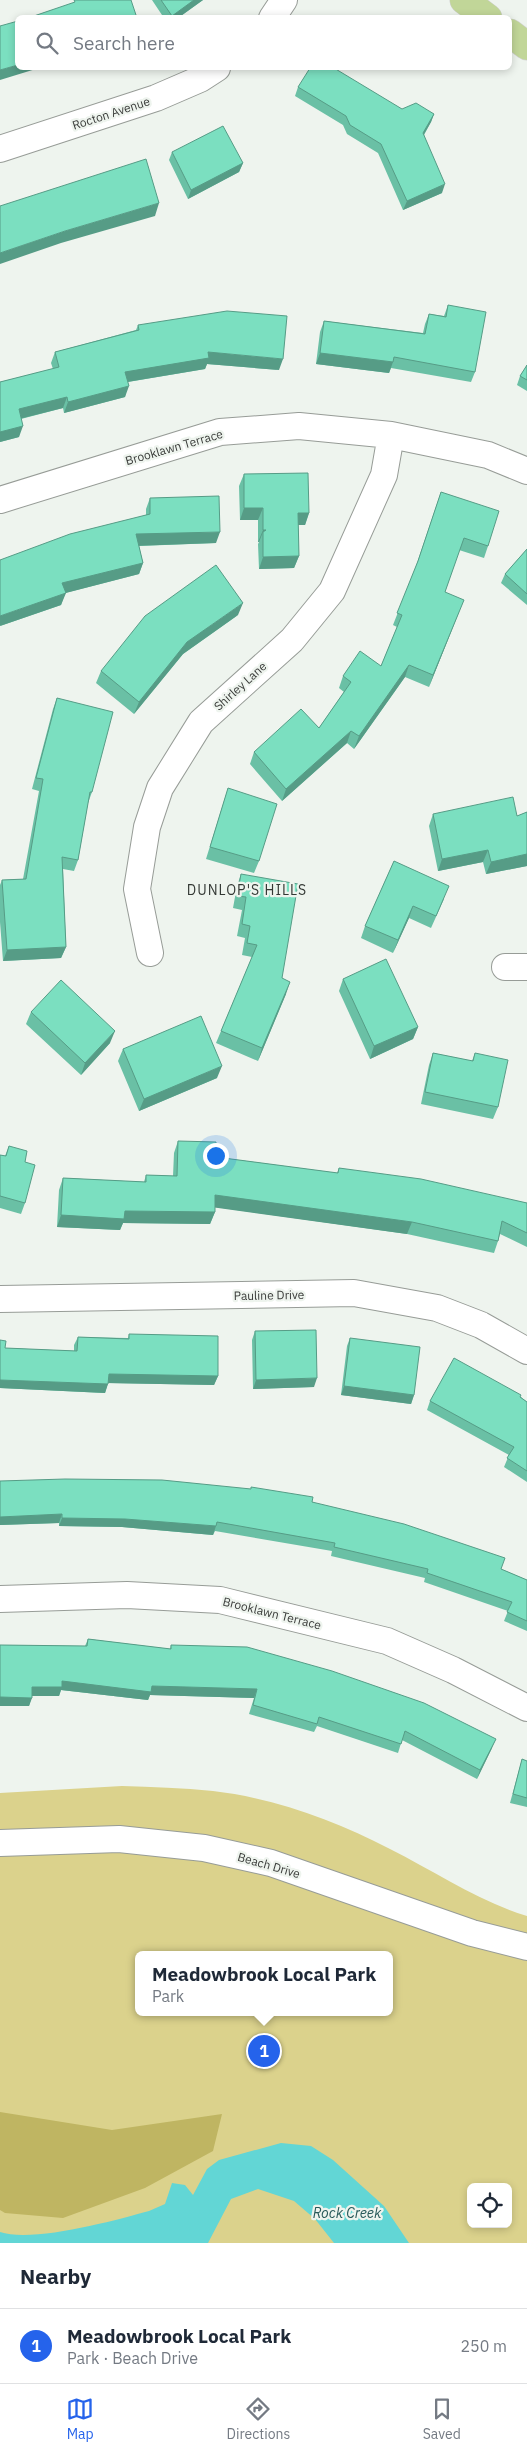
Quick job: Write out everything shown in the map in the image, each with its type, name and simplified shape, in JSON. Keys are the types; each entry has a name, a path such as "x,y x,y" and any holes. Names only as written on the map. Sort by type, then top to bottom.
{"main road":[{"path":"464,0 484,15"},
{"path":"512,35 527,46"}],"street":[{"path":"274,15 284,0"},
{"name":"Rocton Avenue","path":"0,150 156,98 200,79 214,70"},
{"name":"Brooklawn Terrace","path":"0,500 220,432 299,426 391,435 488,454 527,471"},
{"name":"Shirley Lane","path":"150,953 137,889 147,827 160,788 201,722 292,640 332,591 384,475 391,435"},
{"name":"Pauline Drive","path":"0,1299 354,1293 438,1308 481,1326 527,1351"},
{"name":"Brooklawn Terrace","path":"0,1598 127,1595 220,1600 387,1641 453,1670 527,1708"},
{"name":"Beach Drive","path":"0,1842 119,1839 204,1848 271,1863 472,1933 527,1947"}],"shaded area":[{"path":"122,1786 213,1791 259,1799 304,1812 348,1829 474,1894 527,1916 527,2243 0,2243 0,1793"},
{"path":"0,2112 112,2130 222,2114 213,2151 145,2188 63,2218 5,2213 0,2210"}],"water":[{"name":"Rock Creek","path":"281,2143 311,2146 333,2160 384,2206 409,2243 334,2243 315,2219 294,2201 258,2189 231,2199 208,2243 0,2243 0,2232 14,2235 52,2233 149,2211 165,2204 172,2183 185,2185 193,2195 207,2169 219,2160"}],"building":[{"path":"74,0 131,0 136,15 37,15 75,2"},
{"path":"161,0 194,0 173,15 171,15"},
{"path":"15,22 15,66 0,70 0,26"},
{"path":"309,70 337,70 402,109 416,103 434,114 423,133 445,184 407,201 381,144 350,125 346,116 298,87"},
{"path":"223,126 243,163 191,190 172,152"},
{"path":"146,159 159,203 0,253 0,206"},
{"path":"448,305 486,312 475,372 394,357 393,362 320,353 324,321 425,334 429,314 446,317"},
{"path":"227,311 287,316 283,359 208,352 209,358 125,372 129,386 68,402 67,397 19,409 23,426 0,432 0,382 59,367 55,352 139,330 138,325"},
{"path":"527,365 527,380 520,376"},
{"path":"308,473 309,513 298,513 299,556 263,557 263,532 266,530 263,530 263,508 244,508 244,474"},
{"path":"441,492 499,511 488,546 464,538 445,592 464,600 433,675 409,665 359,736 351,731 286,789 254,752 301,709 319,728 351,682 343,676 360,651 381,666 402,615 397,613 418,561"},
{"path":"219,496 220,532 136,534 143,563 62,583 66,593 0,616 0,560 70,534 150,514 150,498"},
{"path":"527,549 527,594 505,574"},
{"path":"216,565 243,603 187,642 139,702 101,671 145,616"},
{"path":"57,698 113,712 92,792 90,792 78,860 62,857 66,947 7,950 2,880 26,879 43,779 36,778"},
{"path":"228,788 277,804 259,861 210,847"},
{"path":"513,797 517,816 527,812 527,854 491,862 488,850 442,859 433,814"},
{"path":"394,861 449,886 436,916 413,906 398,940 365,926"},
{"path":"241,874 298,884 282,978 290,982 262,1048 221,1031 257,945 247,943 250,926 242,924 246,897 237,896"},
{"path":"386,959 418,1027 374,1046 343,979"},
{"path":"61,980 115,1031 85,1063 31,1012"},
{"path":"201,1016 222,1066 144,1099 123,1049"},
{"path":"433,1053 473,1061 475,1053 508,1060 498,1107 425,1092"},
{"path":"178,1141 216,1142 216,1157 338,1173 339,1168 421,1179 527,1203 527,1233 502,1221 498,1241 412,1222 215,1195 215,1212 125,1211 124,1219 61,1215 63,1178 146,1182 146,1175 177,1176"},
{"path":"9,1146 27,1151 25,1162 35,1165 25,1203 0,1196 0,1155 6,1156"},
{"path":"316,1330 317,1378 256,1380 255,1331"},
{"path":"129,1334 218,1336 218,1376 109,1374 108,1384 0,1380 0,1340 6,1341 5,1348 77,1351 78,1337 129,1339"},
{"path":"350,1338 420,1347 414,1395 344,1386"},
{"path":"454,1358 521,1395 520,1397 527,1402 527,1471 507,1458 514,1447 430,1401"},
{"path":"65,1479 162,1480 251,1489 251,1487 313,1497 312,1502 404,1524 505,1558 501,1569 527,1580 527,1621 507,1612 512,1602 427,1573 428,1569 334,1547 335,1543 217,1522 216,1526 125,1519 62,1518 62,1514 0,1517 0,1481"},
{"path":"88,1639 171,1649 171,1645 247,1647 332,1671 424,1703 496,1739 480,1770 405,1731 401,1744 319,1717 317,1724 253,1705 257,1689 152,1686 151,1692 62,1681 62,1687 32,1687 32,1698 0,1697 0,1645 87,1646"},
{"path":"522,1759 527,1761 527,1798 513,1794"}],"place":[{"name":"Meadowbrook Local Park","path":"264,2051"}],"district":[{"name":"DUNLOP'S HILLS","path":"247,890"}]}
